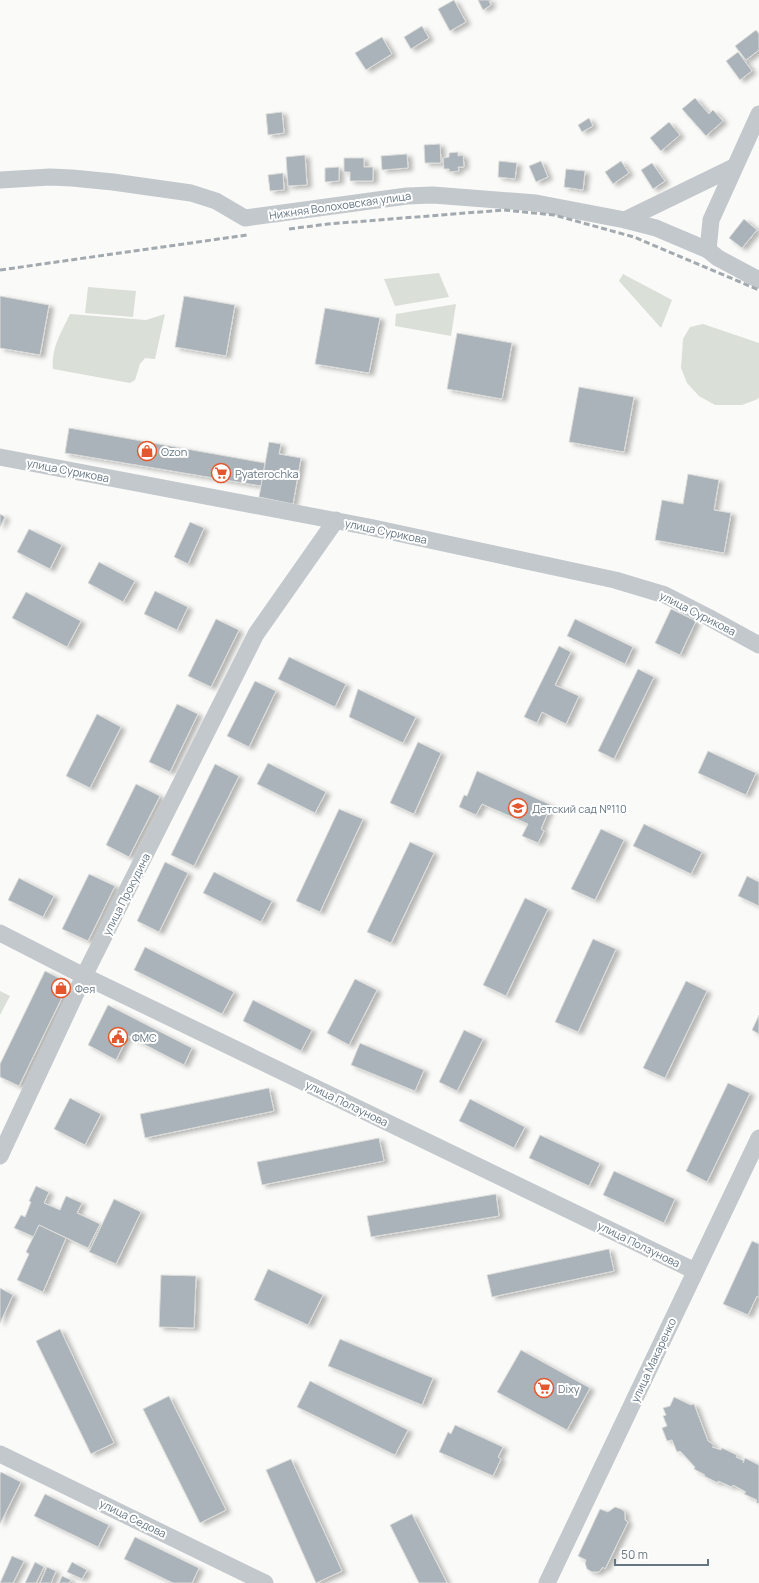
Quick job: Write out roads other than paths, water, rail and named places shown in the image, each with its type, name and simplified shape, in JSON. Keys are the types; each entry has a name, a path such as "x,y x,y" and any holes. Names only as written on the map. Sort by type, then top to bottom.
{"street":[{"path":"708,250 711,220 759,114"},
{"path":"625,220 734,167"},
{"name":"Нижняя Волоховская улица","path":"0,180 50,177 72,178 191,193 216,201 245,218 344,205 388,197 420,195 536,203 625,220 656,228 708,250 718,258 759,280"},
{"name":"улица Сурикова","path":"0,457 336,520 615,580 665,595 759,645"},
{"name":"улица Прокудина","path":"0,1156 84,976 256,634 336,520"},
{"name":"улица Ползунова","path":"0,933 84,976 695,1271"},
{"name":"улица Макаренко","path":"547,1583 759,1138"},
{"name":"улица Седова","path":"0,1454 265,1583"}],"railway":[{"path":"289,229 328,224 504,210 554,215 634,237 759,290"},
{"path":"0,270 247,235"}],"place":[{"name":"Ozon","path":"147,451"},
{"name":"Pyaterochka","path":"221,473"},
{"name":"Детский сад №110","path":"518,808"},
{"name":"Фея","path":"61,988"},
{"name":"ФМС","path":"118,1037"},
{"name":"Dixy","path":"544,1388"}]}
